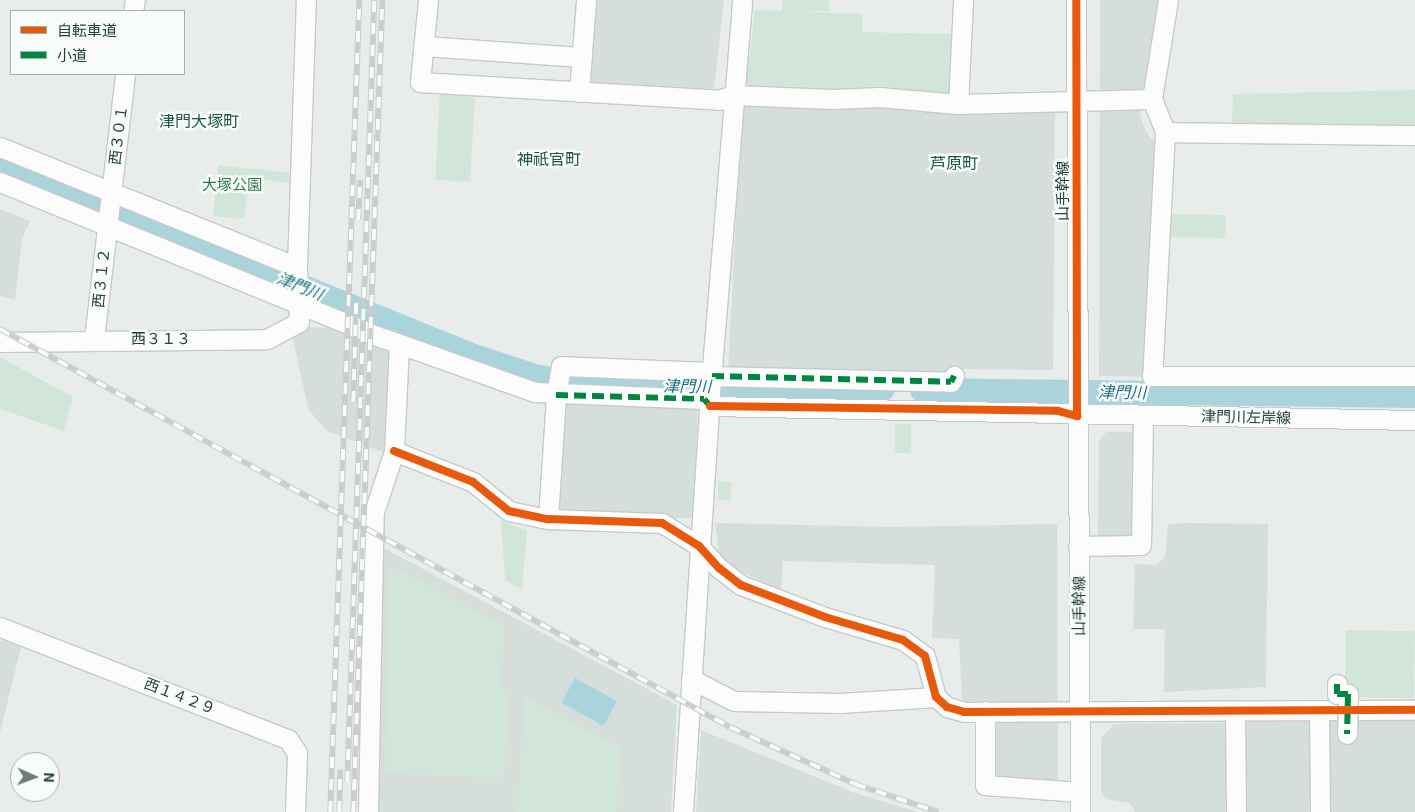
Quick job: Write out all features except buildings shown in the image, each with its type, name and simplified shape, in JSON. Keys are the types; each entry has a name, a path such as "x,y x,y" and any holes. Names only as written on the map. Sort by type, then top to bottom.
{"street":[{"path":"300,299 297,269 306,0"},
{"path":"428,0 420,82 719,100 733,95 833,99 879,97 958,104 1152,99"},
{"path":"580,92 586,0"},
{"path":"684,812 699,546 733,95 742,0"},
{"path":"958,104 962,0"},
{"name":"山手幹線","path":"1076,0 1080,812"},
{"path":"1168,0 1152,99 1165,132 1152,376 1415,376"},
{"path":"423,46 582,57"},
{"name":"西３０１","path":"107,221 126,75"},
{"path":"1165,132 1415,136"},
{"path":"0,147 297,269"},
{"path":"0,182 107,221 300,299 328,316 499,382 556,395 704,399 711,386"},
{"name":"西３１２","path":"94,339 107,221"},
{"name":"西３１３","path":"0,342 94,339 268,339 299,322 300,299"},
{"path":"368,812 374,512 394,451 391,341"},
{"path":"548,519 556,395 561,366 711,386 951,382 954,376"},
{"name":"津門川左岸線","path":"711,386 1059,411 1077,400 1143,416 1415,420"},
{"path":"1078,546 1141,546 1143,416"},
{"path":"394,451 473,482 509,511 548,519 662,523 699,546 719,568 742,585 825,617 903,640 925,656 936,697 947,707 985,712 1415,710"},
{"name":"西１４２９","path":"0,627 288,739 297,753 295,812"},
{"path":"691,679 734,701 840,703 936,697"},
{"path":"1337,684 1337,694 1348,694 1347,734"},
{"path":"1319,711 1320,812"},
{"path":"985,712 985,785 1080,792"},
{"path":"1235,712 1236,812"}],"shaded area":[{"path":"591,0 724,0 714,89 592,82 586,77"},
{"path":"1100,0 1162,0 1155,54 1139,108 1143,125 1150,138 1157,143 1145,377 1099,376"},
{"path":"884,103 967,114 970,110 1055,112 1053,370 951,369 951,376 728,370 742,104"},
{"path":"0,209 30,221 22,239 15,300 0,296"},
{"path":"304,327 338,328 375,343 391,355 388,454 327,431 308,409 292,334"},
{"path":"564,398 698,403 694,519 560,514"},
{"path":"1106,432 1131,432 1137,439 1134,534 1128,540 1107,540 1098,535 1099,441"},
{"path":"715,523 891,527 1057,524 1058,783 991,781 991,706 962,706 959,639 932,638 935,565 783,561 781,591 731,567 719,553"},
{"path":"1168,524 1268,524 1266,687 1164,692 1165,629 1133,629 1135,564 1156,565 1165,557"},
{"path":"380,546 677,705 671,812 374,812"},
{"path":"0,640 21,647 0,733"},
{"path":"1415,720 1415,812 1135,812 1130,803 1106,799 1101,793 1101,738 1114,724"},
{"path":"701,730 855,793 918,812 696,812"}],"green space":[{"path":"782,0 829,0 829,11 796,11 862,14 862,32 955,34 953,88 946,97 755,89 746,83 755,10 782,11"},
{"path":"440,90 475,92 470,182 435,180"},
{"path":"1415,90 1415,129 1232,126 1233,94"},
{"name":"大塚公園","path":"218,165 291,173 291,183 249,178 244,219 213,216"},
{"path":"1168,214 1226,215 1226,238 1168,237"},
{"path":"0,357 73,397 64,431 0,409"},
{"path":"895,424 911,424 911,453 895,453"},
{"path":"718,482 731,482 731,500 718,500"},
{"path":"501,521 527,530 522,590 505,580"},
{"path":"390,566 504,625 501,687 509,695 504,778 385,773"},
{"path":"1346,630 1415,631 1414,698 1345,697"},
{"path":"524,697 620,748 616,812 518,812"}],"water":[{"path":"575,678 617,701 603,726 561,702"}],"waterway":[{"name":"津門川","path":"0,164 474,356 535,376 583,385 883,389"},
{"name":"津門川","path":"922,390 1415,396"}],"railway":[{"path":"330,812 359,0"},
{"path":"347,782 374,0"},
{"path":"353,812 382,0"},
{"path":"358,220 360,180"},
{"path":"353,402 356,302"},
{"path":"0,329 730,727 855,784 938,812"},
{"path":"339,812 340,770"}],"marked path":[{"path":"712,376 951,382 954,376"},
{"path":"556,395 704,399 710,406"},
{"path":"1337,684 1337,694 1348,694 1347,734"}],"cycle path":[{"path":"710,406 1058,411 1077,416 1076,0"},
{"path":"394,451 473,482 509,511 548,519 662,523 699,546 719,568 741,585 825,617 903,640 925,656 936,697 947,707 964,712 1415,710"}],"district":[{"name":"津門大塚町","path":"199,121"},
{"name":"神祇官町","path":"549,159"},
{"name":"芦原町","path":"954,163"}]}
